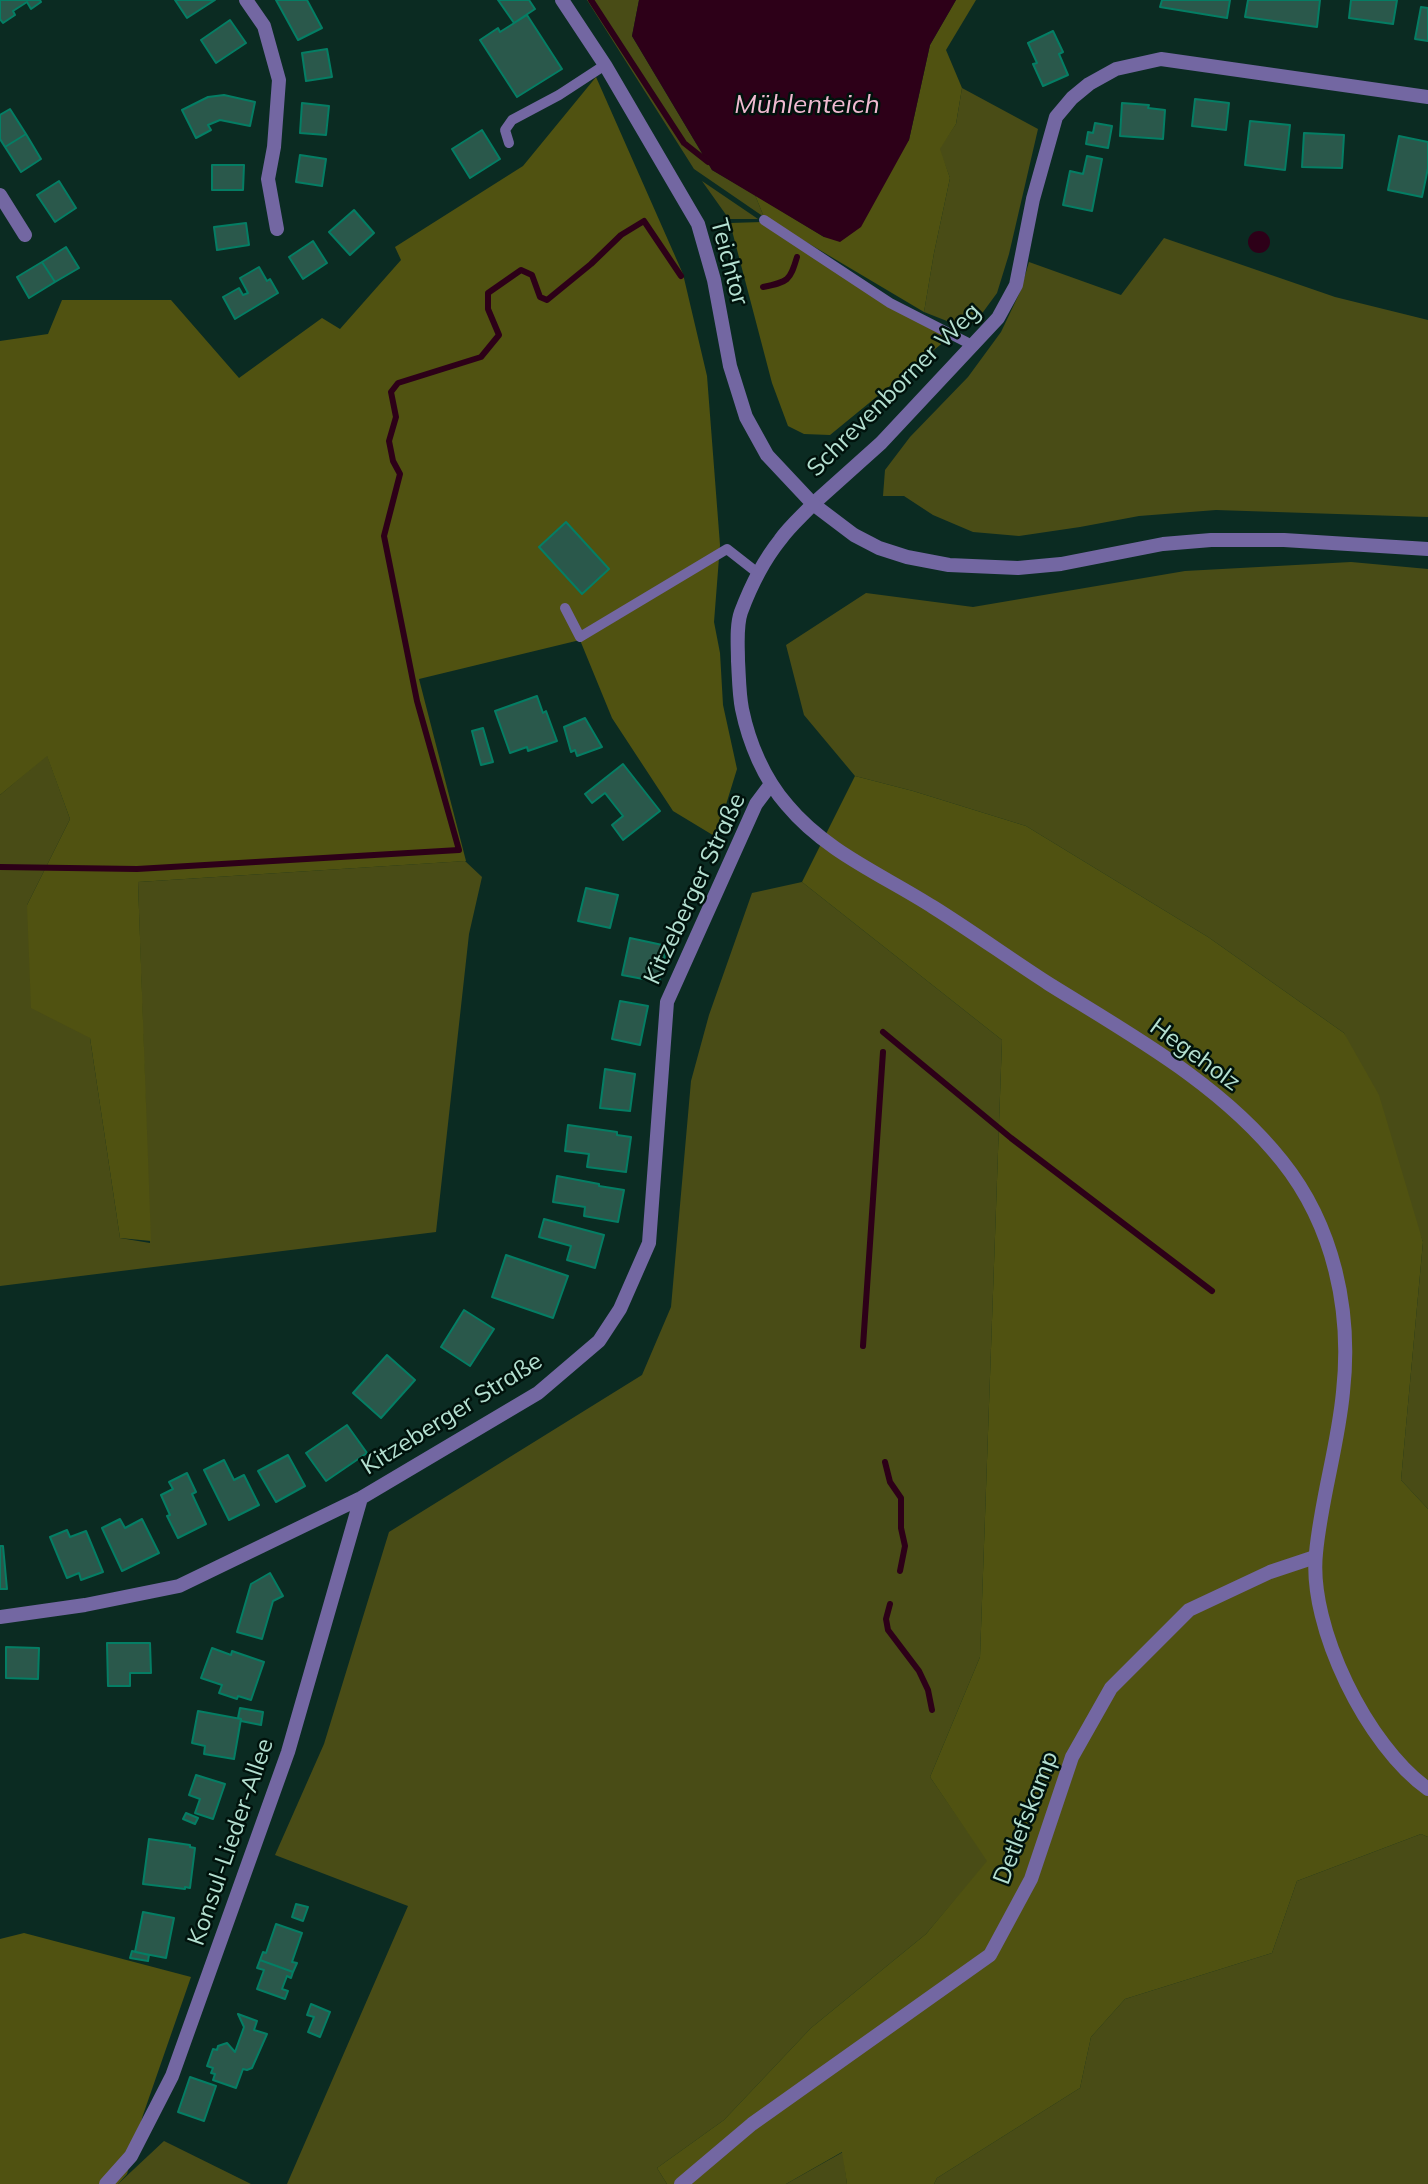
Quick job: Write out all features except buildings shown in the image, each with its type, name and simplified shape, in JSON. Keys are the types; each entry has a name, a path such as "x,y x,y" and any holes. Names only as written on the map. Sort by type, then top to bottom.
{"street":[{"path":"246,0 264,26 279,80 274,147 268,179 277,229"},
{"name":"Teichtor","path":"562,0 606,65 698,224 715,280 730,366 746,417 767,455 813,504"},
{"name":"Schrevenborner Weg","path":"1428,97 1161,59 1116,68 1089,84 1072,97 1056,117 1033,199 1016,285 998,318 881,443 813,504 854,536 879,548 907,557 949,565 1018,568 1061,564 1163,544 1211,540 1284,540 1428,549"},
{"path":"0,195 25,235"},
{"name":"Hegeholz","path":"813,504 780,540 759,574 740,616 738,650 741,706 749,734 771,784 797,816 837,850 932,906 1198,1081 1244,1121 1283,1162 1309,1202 1327,1241 1339,1278 1347,1342 1343,1395 1315,1557 1317,1593 1329,1640 1350,1693 1379,1739 1417,1781 1428,1789"},
{"name":"Kitzeberger Straße","path":"0,1616 85,1605 179,1586 361,1498 538,1393 599,1341 620,1309 649,1243 667,1002 756,804 771,784"},
{"name":"Konsul-Lieder-Allee","path":"106,2184 131,2156 172,2076 288,1752 361,1498"},
{"name":"Detlefskamp","path":"681,2184 752,2124 990,1955 1031,1878 1072,1757 1111,1688 1189,1610 1270,1572 1315,1557"}],"lane":[{"path":"509,143 505,130 512,120 559,95 606,65"},
{"path":"764,220 890,303 974,346"},
{"path":"565,608 580,637 727,549 759,574"}],"green space":[{"path":"587,0 639,0 632,36 712,170 755,195 764,217 694,169"},
{"path":"962,88 1038,129 1009,254 997,293 975,323 952,323 924,312 950,178 939,149 956,124"},
{"path":"702,181 758,219 729,219"},
{"path":"1164,238 1335,297 1428,320 1428,517 1216,510 1139,516 1019,536 973,532 933,515 904,496 883,496 885,470 910,437 968,377 1001,332 1020,292 1029,262 1121,295"},
{"path":"1351,562 1428,569 1428,1509 1401,1480 1423,1242 1344,1033 1208,937 1026,826 855,776 804,715 786,645 866,593 973,607 1185,571"},
{"path":"47,755 70,819 27,905 90,1038 120,1238 150,1243 138,882 465,861 482,877 469,934 436,1232 0,1286 0,795"},
{"path":"802,882 1002,1040 980,1657 930,1777 988,1861 926,1934 811,2028 724,2120 657,2168 667,2184 287,2184 408,1906 275,1855 324,1744 389,1532 642,1375 671,1307 691,1081 709,1015 752,893"},
{"path":"1421,1834 1428,1837 1428,2184 934,2184 937,2178 1080,2088 1091,2037 1125,1999 1272,1953 1297,1881"},
{"path":"164,2141 251,2184 118,2184"},
{"path":"843,2152 847,2184 786,2184"}],"shaded area":[{"path":"956,0 976,0 946,50 962,88 956,124 940,149 950,178 924,312 764,217 755,195 824,237 909,140 930,45"},
{"path":"596,77 683,274 707,376 720,545 714,622 720,653 723,705 737,769 716,837 673,811 612,718 580,640 419,679 466,861 138,882 151,1241 120,1238 90,1038 31,1008 27,905 70,819 47,756 0,795 0,341 48,334 62,300 171,300 239,378 322,318 340,329 401,260 395,247 523,166"},
{"path":"762,222 951,336 830,435 804,434 788,426 772,383 730,223"},
{"path":"855,776 1026,826 1208,937 1344,1033 1379,1095 1423,1242 1401,1480 1428,1509 1428,1837 1421,1834 1297,1881 1272,1953 1125,1999 1091,2037 1080,2088 937,2178 934,2184 847,2184 842,2152 786,2184 667,2184 657,2168 724,2120 811,2028 926,1934 987,1861 930,1777 980,1657 1002,1040 802,882"},
{"path":"24,1933 191,1977 143,2115 127,2174 118,2184 0,2184 0,1939"}],"water":[{"name":"Mühlenteich","path":"639,0 956,0 930,45 909,140 861,227 840,242 824,237 712,170 632,36"},
{"path":"1259,231 1267,234 1270,242 1267,250 1259,253 1251,250 1248,242 1251,234"}],"waterway":[{"path":"591,0 684,143 708,162"},
{"path":"0,867 137,869 459,850 417,701 384,536 400,474 393,461 389,441 396,417 391,392 398,383 481,357 499,335 488,309 488,293 521,270 532,275 540,297 547,300 621,235 644,221 681,276"},
{"path":"763,287 787,279 797,257"},
{"path":"883,1032 1011,1138 1212,1291"},
{"path":"863,1346 883,1052"},
{"path":"885,1462 890,1482 901,1498 901,1528 905,1546 900,1571"},
{"path":"890,1604 886,1619 888,1630 919,1671 928,1690 932,1710"}]}
